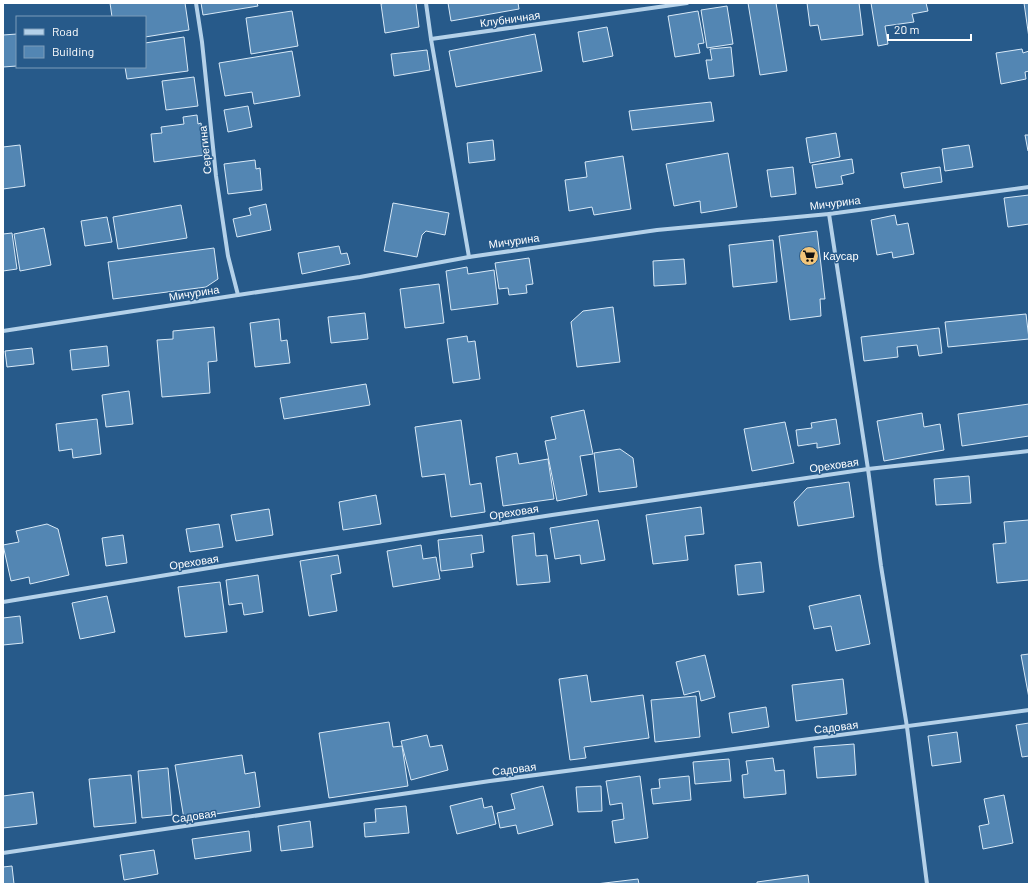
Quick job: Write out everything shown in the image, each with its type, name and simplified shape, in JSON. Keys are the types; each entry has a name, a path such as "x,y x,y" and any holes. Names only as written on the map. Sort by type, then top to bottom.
{"street":[{"name":"Серегина","path":"196,3 202,42 216,176 228,256 238,295"},
{"path":"426,3 469,257"},
{"name":"Клубничная","path":"431,39 687,3"},
{"name":"Мичурина","path":"3,332 360,277 469,257 657,230 829,214 1029,187"},
{"path":"829,214 868,469 881,566 907,727 927,884"},
{"name":"Ореховая","path":"3,602 227,565 521,520 868,469 1029,451"},
{"name":"Садовая","path":"3,853 490,781 1029,710"}],"building":[{"path":"110,3 185,3 189,30 146,37 146,16 112,16"},
{"path":"201,3 257,3 258,6 203,15"},
{"path":"416,3 419,27 385,33 381,4"},
{"path":"448,3 518,3 519,9 451,21"},
{"path":"748,3 776,3 787,71 760,75"},
{"path":"807,3 859,3 863,35 821,40 818,25 810,26"},
{"path":"871,3 926,3 928,11 912,14 914,22 885,26 888,44 878,46"},
{"path":"1024,3 1029,3 1029,38"},
{"path":"727,6 733,44 707,48 701,10"},
{"path":"292,11 298,46 251,54 246,18"},
{"path":"698,11 704,43 698,44 700,53 675,57 668,16"},
{"path":"607,27 613,56 583,62 578,32"},
{"path":"16,34 16,66 3,67 3,35"},
{"path":"535,34 542,71 456,87 449,51"},
{"path":"184,37 188,71 127,79 125,68 146,68 146,43"},
{"path":"731,47 734,76 709,79 706,60 712,60 710,49"},
{"path":"1022,49 1023,53 1029,51 1029,71 1025,72 1026,79 1001,84 996,53"},
{"path":"427,50 430,70 394,76 391,54"},
{"path":"292,51 300,96 254,104 252,92 225,96 219,63"},
{"path":"194,77 198,106 166,110 162,81"},
{"path":"711,102 714,121 632,130 629,111"},
{"path":"248,106 252,127 228,132 224,110"},
{"path":"197,115 198,124 201,123 205,155 154,162 151,134 162,133 161,127 184,124 183,117"},
{"path":"836,133 840,157 810,163 806,138"},
{"path":"1025,135 1029,135 1029,151 1028,151"},
{"path":"493,140 495,160 469,163 467,143"},
{"path":"20,145 25,186 3,189 3,147"},
{"path":"969,145 973,167 945,171 942,149"},
{"path":"728,153 737,207 701,213 700,201 674,206 666,164"},
{"path":"623,156 631,209 594,215 592,207 569,211 565,180 587,177 585,162"},
{"path":"852,159 854,173 841,176 843,184 816,188 812,165"},
{"path":"255,160 256,169 260,168 262,190 228,194 224,164"},
{"path":"793,167 796,194 771,197 767,170"},
{"path":"940,167 942,182 904,188 901,173"},
{"path":"1029,195 1029,224 1008,227 1004,198"},
{"path":"393,203 449,213 445,235 426,231 422,235 417,257 384,251"},
{"path":"266,204 271,230 237,237 233,219 251,215 249,208"},
{"path":"181,205 187,238 118,249 113,217"},
{"path":"895,215 897,225 908,223 914,254 893,258 892,252 877,255 871,220"},
{"path":"107,217 112,242 85,246 81,221"},
{"path":"44,228 51,265 20,271 14,234"},
{"path":"817,231 825,299 820,299 821,316 790,320 779,236"},
{"path":"12,233 17,269 3,271 3,234"},
{"path":"773,240 777,282 733,287 729,245"},
{"path":"339,246 341,254 347,253 350,264 302,274 298,253"},
{"path":"214,248 218,279 206,287 113,299 108,262"},
{"path":"529,258 533,284 526,285 527,293 509,295 508,288 499,289 495,263"},
{"path":"684,259 686,284 654,286 653,261"},
{"path":"467,267 468,274 494,270 498,304 451,310 446,271"},
{"path":"439,284 444,323 405,328 400,289"},
{"path":"613,307 620,362 577,367 571,322 583,311"},
{"path":"365,313 368,339 331,343 328,317"},
{"path":"1026,314 1029,339 948,347 945,322"},
{"path":"279,319 281,341 287,340 290,363 255,367 250,323"},
{"path":"214,327 217,361 208,362 210,393 162,397 157,340 173,339 173,331"},
{"path":"939,328 942,353 919,356 917,345 897,347 898,357 864,361 861,337"},
{"path":"467,336 468,342 475,341 480,379 453,383 447,339"},
{"path":"107,346 109,366 72,370 70,350"},
{"path":"32,348 34,364 7,367 5,351"},
{"path":"366,384 370,405 284,419 280,398"},
{"path":"129,391 133,424 106,427 102,395"},
{"path":"1029,404 1029,436 962,446 958,414"},
{"path":"584,410 593,454 580,456 587,495 557,501 545,441 556,439 551,417"},
{"path":"922,413 924,427 940,424 944,450 884,461 877,421"},
{"path":"97,419 101,454 73,458 72,449 59,451 56,424"},
{"path":"836,419 840,444 817,448 817,443 798,446 796,430 812,428 811,423"},
{"path":"461,420 470,485 481,483 485,512 451,517 445,474 422,477 415,427"},
{"path":"785,422 794,463 752,471 744,429"},
{"path":"620,449 633,458 637,487 599,492 594,453"},
{"path":"517,453 519,464 548,459 554,499 503,506 496,457"},
{"path":"969,476 971,503 936,505 934,479"},
{"path":"849,482 854,517 798,526 794,502 807,488"},
{"path":"376,495 381,524 343,530 339,502"},
{"path":"701,507 704,534 685,536 688,560 653,564 646,515"},
{"path":"269,509 273,535 236,541 231,515"},
{"path":"598,520 605,560 581,564 580,555 555,559 550,528"},
{"path":"1029,520 1029,580 997,583 993,544 1006,543 1004,522"},
{"path":"47,524 58,529 69,575 30,584 29,577 11,581 3,545 19,542 16,531"},
{"path":"219,524 223,547 190,552 186,529"},
{"path":"534,533 536,556 547,555 550,582 517,585 512,536"},
{"path":"123,535 127,563 106,566 102,538"},
{"path":"482,535 484,552 471,554 473,567 441,571 438,540"},
{"path":"421,545 423,559 436,557 440,579 393,587 387,551"},
{"path":"338,555 341,573 331,575 337,611 309,616 300,561"},
{"path":"761,562 764,592 738,595 735,565"},
{"path":"258,575 263,612 244,615 242,603 229,605 226,580"},
{"path":"220,582 227,632 185,637 178,587"},
{"path":"860,595 870,644 836,651 831,626 814,629 809,606"},
{"path":"107,596 115,632 80,639 72,603"},
{"path":"20,616 23,643 3,645 3,618"},
{"path":"1029,654 1029,698 1021,655"},
{"path":"705,655 715,697 701,701 699,691 684,695 676,662"},
{"path":"587,675 591,702 643,695 649,738 584,747 586,758 570,760 559,679"},
{"path":"843,679 847,714 796,721 792,685"},
{"path":"696,696 700,737 655,742 651,700"},
{"path":"766,707 769,727 732,733 729,713"},
{"path":"389,722 393,747 402,746 408,786 329,798 319,733"},
{"path":"1029,723 1029,756 1022,757 1016,725"},
{"path":"957,732 961,762 932,766 928,736"},
{"path":"427,735 430,747 442,745 448,770 411,780 401,741"},
{"path":"854,744 856,775 817,778 814,747"},
{"path":"242,755 245,774 255,772 260,807 184,819 175,765"},
{"path":"773,758 775,771 784,770 786,794 744,798 742,775 748,774 746,761"},
{"path":"729,759 731,781 695,784 693,762"},
{"path":"168,768 172,815 142,818 138,771"},
{"path":"131,775 136,823 94,827 89,779"},
{"path":"640,776 648,838 615,843 612,821 624,819 622,803 610,805 606,781"},
{"path":"689,776 691,800 653,804 651,789 660,788 659,779"},
{"path":"543,786 553,825 518,834 516,825 500,828 497,813 515,809 511,794"},
{"path":"601,786 602,811 578,812 576,787"},
{"path":"33,792 37,824 3,828 3,796"},
{"path":"1004,795 1013,843 983,849 979,826 989,824 984,799"},
{"path":"482,798 484,808 492,806 496,824 457,834 450,806"},
{"path":"406,806 409,833 365,837 364,823 376,822 375,809"},
{"path":"310,821 313,847 281,851 278,826"},
{"path":"249,831 251,851 195,859 192,839"},
{"path":"154,850 158,874 124,880 120,855"},
{"path":"12,866 14,884 3,884 3,867"},
{"path":"808,875 809,884 757,884 757,882"},
{"path":"638,879 639,884 596,884"}],"place":[{"name":"Каусар","path":"809,256"}]}
